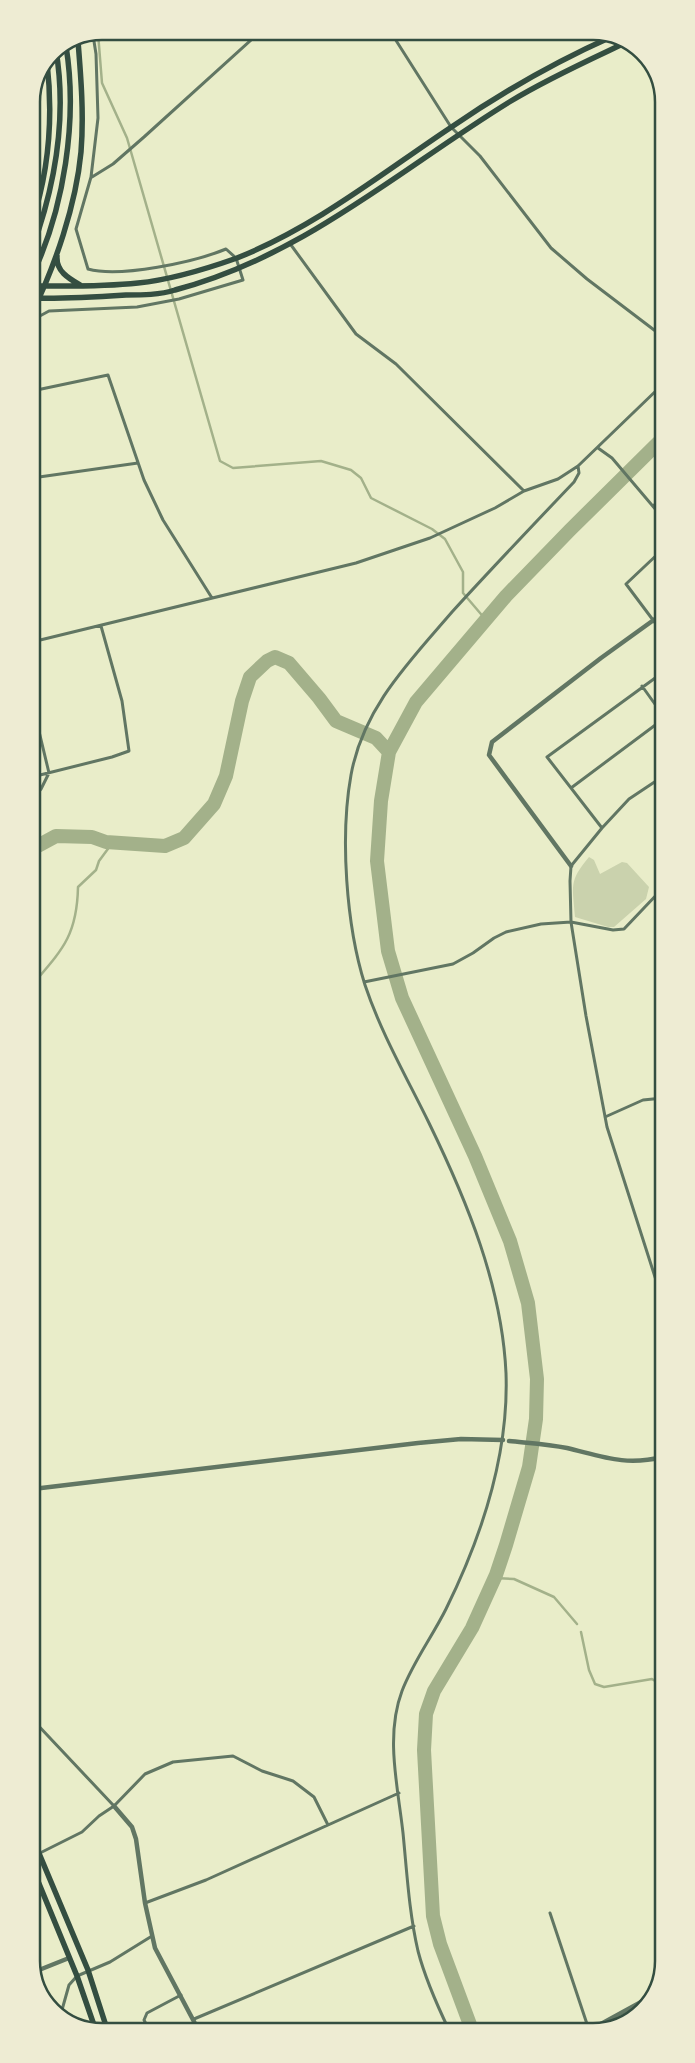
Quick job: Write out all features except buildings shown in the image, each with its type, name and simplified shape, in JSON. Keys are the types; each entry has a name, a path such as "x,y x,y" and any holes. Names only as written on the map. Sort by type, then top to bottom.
{"main road":[{"path":"43,286 94,286 139,283 190,272 236,258 305,225 515,86 602,41"},
{"path":"40,295 66,227 80,154 82,105 78,45"},
{"path":"40,298 96,297 174,291 239,268 291,245 342,214 512,101 619,46"},
{"path":"40,255 54,218 63,176 70,110 70,76 67,50"},
{"path":"40,226 53,177 57,147 60,73 57,59"},
{"path":"40,192 44,177 49,137 47,73"},
{"path":"58,248 56,261 60,271 81,286"},
{"path":"40,1860 88,1970 105,2023"},
{"path":"40,1884 77,1976 93,2022"}],"street":[{"path":"91,177 113,164 251,40"},
{"path":"396,40 451,127 480,156 551,248 587,279 655,331"},
{"path":"40,316 49,311 137,307 179,299 243,280 236,258 226,249 184,261 134,270 96,271 88,269 76,229 91,177 98,118 94,41"},
{"path":"291,245 356,334 396,364 524,491"},
{"path":"94,286 96,297"},
{"path":"40,389 108,374 138,464 163,520 212,598"},
{"path":"40,640 356,563 430,538 495,508 524,491 558,479 578,466 655,392"},
{"path":"598,448 612,458 655,508"},
{"path":"40,477 138,464"},
{"path":"445,2023 419,1953 409,1904 393,1747 394,1717 401,1693 412,1670 446,1609 469,1556 486,1508 503,1440 506,1372 500,1323 480,1244 432,1130 386,1037 359,962 347,889 347,798 358,744 381,698 400,672 486,574 574,482 579,473 578,466"},
{"path":"655,557 626,584 655,623"},
{"path":"653,620 516,722 492,742 489,754 571,866 571,922 605,1117 618,1164 655,1277"},
{"path":"40,775 130,751 122,701 101,626"},
{"path":"602,828 547,756 655,678"},
{"path":"642,686 655,704"},
{"path":"571,788 655,725"},
{"path":"40,735 49,773 40,790"},
{"path":"571,866 629,799 655,782"},
{"path":"367,982 453,964 506,932 542,924 571,922 613,930 624,929 655,896"},
{"path":"605,1117 643,1100 655,1099"},
{"path":"40,1488 461,1439 503,1440 566,1448 629,1462 655,1459"},
{"path":"40,1727 132,1827 155,1948 196,2023"},
{"path":"40,1852 82,1832 99,1816 114,1806 145,1774 172,1762 233,1756 262,1771 293,1781 314,1797 328,1825"},
{"path":"145,1902 206,1880 399,1794"},
{"path":"550,1913 588,2023"},
{"path":"194,2019 414,1926"},
{"path":"62,2008 69,1985 77,1976 110,1962 152,1936"},
{"path":"41,1969 69,1958"},
{"path":"146,2023 144,2020 147,2013 181,1995"},
{"path":"606,2022 638,2004"}],"green space":[{"path":"589,857 594,860 600,874 622,862 627,863 649,887 646,899 614,927 575,917 573,885 582,865"}],"waterway":[{"path":"99,40 102,83 127,138 220,461 233,468 321,461 351,470 361,478 371,498 432,529 445,539 463,572 463,593 486,620"},
{"path":"469,2023 440,1944 433,1916 424,1750 426,1714 434,1691 472,1628 496,1575 506,1545 529,1467 536,1419 537,1379 528,1303 510,1241 475,1156 402,998 388,951 377,861 381,801 389,752 416,702 506,596 655,446"},
{"path":"40,845 56,836 92,837 106,842 165,846 184,838 214,804 226,776 242,701 250,677 267,661 275,657 289,663 336,721 376,738 389,752"},
{"path":"40,976 59,952 71,930 75,918 78,887 96,870 99,861 113,842"},
{"path":"494,1578 514,1579 554,1597 577,1624"},
{"path":"581,1632 589,1670 595,1684 604,1687 652,1679 655,1681"}]}
